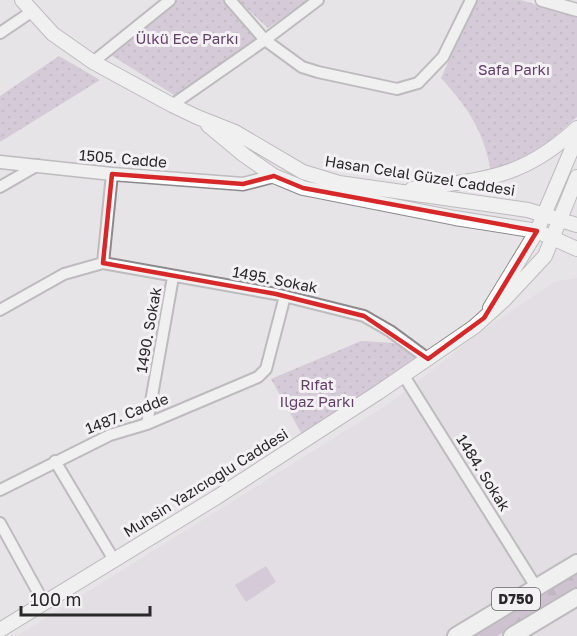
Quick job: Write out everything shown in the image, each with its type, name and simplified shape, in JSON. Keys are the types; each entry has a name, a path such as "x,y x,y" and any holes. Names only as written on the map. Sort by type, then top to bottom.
{"highway":[{"name":"D750","path":"456,636 577,563"},
{"path":"512,636 577,597"}],"main road":[{"name":"Hasan Celal Güzel Caddesi","path":"22,0 53,34 93,62 172,105 236,132 303,172 339,183 528,210 577,225"},
{"name":"Hasan Celal Güzel Caddesi","path":"197,117 256,164 274,176 303,188 455,218 537,231 577,249"},
{"path":"396,191 485,180 510,173 537,160 577,128"},
{"name":"Muhsin Yazıcıoğlu Caddesi","path":"484,318 537,231 577,137"},
{"path":"256,164 266,149"},
{"path":"274,176 282,159"},
{"name":"Muhsin Yazıcıoğlu Caddesi","path":"0,630 217,497 404,376 484,318 545,256 577,177"}],"street":[{"path":"93,62 170,0"},
{"path":"230,0 265,40 302,67 397,88 418,83 443,57 471,0"},
{"path":"172,105 318,0"},
{"path":"542,0 577,10"},
{"path":"0,33 31,12"},
{"name":"1505. Cadde","path":"0,162 112,174 243,184 274,176"},
{"path":"243,184 256,164"},
{"path":"0,187 38,165"},
{"path":"0,310 64,274 103,263 112,174"},
{"name":"1495. Sokak","path":"103,263 285,296 364,316 390,331 428,359"},
{"name":"1490. Sokak","path":"147,424 173,276"},
{"name":"1487. Cadde","path":"0,490 110,435 147,424 258,377 266,369 285,296"},
{"name":"1484. Sokak","path":"404,376 536,587"},
{"path":"55,461 114,560"},
{"path":"0,523 44,603"}],"highlighted area":[{"path":"112,174 243,184 274,176 303,188 537,231 484,318 428,359 364,316 276,294 103,263"}],"shaded area":[{"path":"577,278 577,636 17,636 390,403 478,334 554,282"}],"green space":[{"name":"Ülkü Ece Parkı","path":"173,0 227,0 260,38 174,95 111,55"},
{"path":"238,0 309,0 268,28"},
{"name":"Safa Parkı","path":"472,0 521,0 577,17 577,117 538,151 495,172 491,172 484,144 467,110 441,78 467,21 464,18"},
{"path":"59,56 100,80 0,142 0,96"},
{"name":"Rıfat Ilgaz Parkı","path":"361,341 394,343 428,359 305,440 271,379"},
{"path":"266,566 276,582 246,602 235,585"},
{"path":"577,571 577,588 497,636 470,636"}]}
